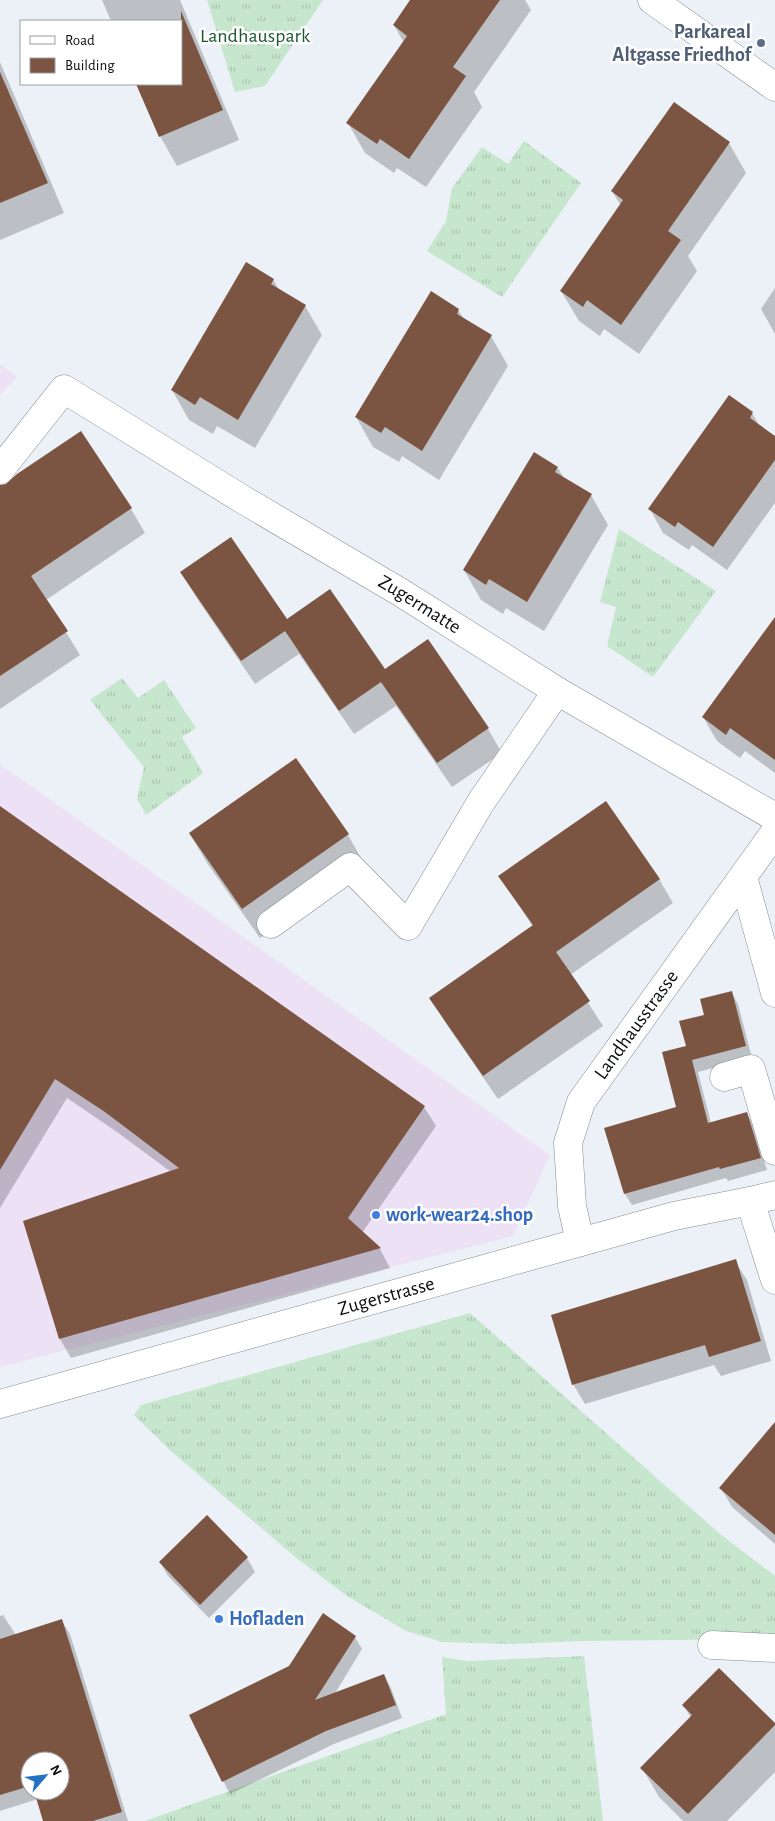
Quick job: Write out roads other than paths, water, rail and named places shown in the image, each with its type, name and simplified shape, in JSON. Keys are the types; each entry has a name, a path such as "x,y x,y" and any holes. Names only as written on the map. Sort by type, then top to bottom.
{"street":[{"path":"652,0 775,87"},
{"name":"Zugermatte","path":"0,470 64,389 400,592 557,691 775,818"},
{"path":"271,924 350,867 408,926 481,802 557,691"},
{"name":"Landhausstrasse","path":"580,1242 572,1206 568,1143 581,1102 775,832"},
{"path":"743,877 775,993"},
{"path":"724,1076 750,1069 775,1151"},
{"path":"763,1198 775,1280"},
{"name":"Zugerstrasse","path":"0,1404 674,1216 763,1198"},
{"path":"712,1645 775,1648"}],"place":[{"name":"Parkareal Altgasse Friedhof","path":"761,43"},
{"name":"work-wear24.shop","path":"376,1215"},
{"name":"Hofladen","path":"219,1619"}],"park label":[{"name":"Landhauspark","path":"255,36"}]}
